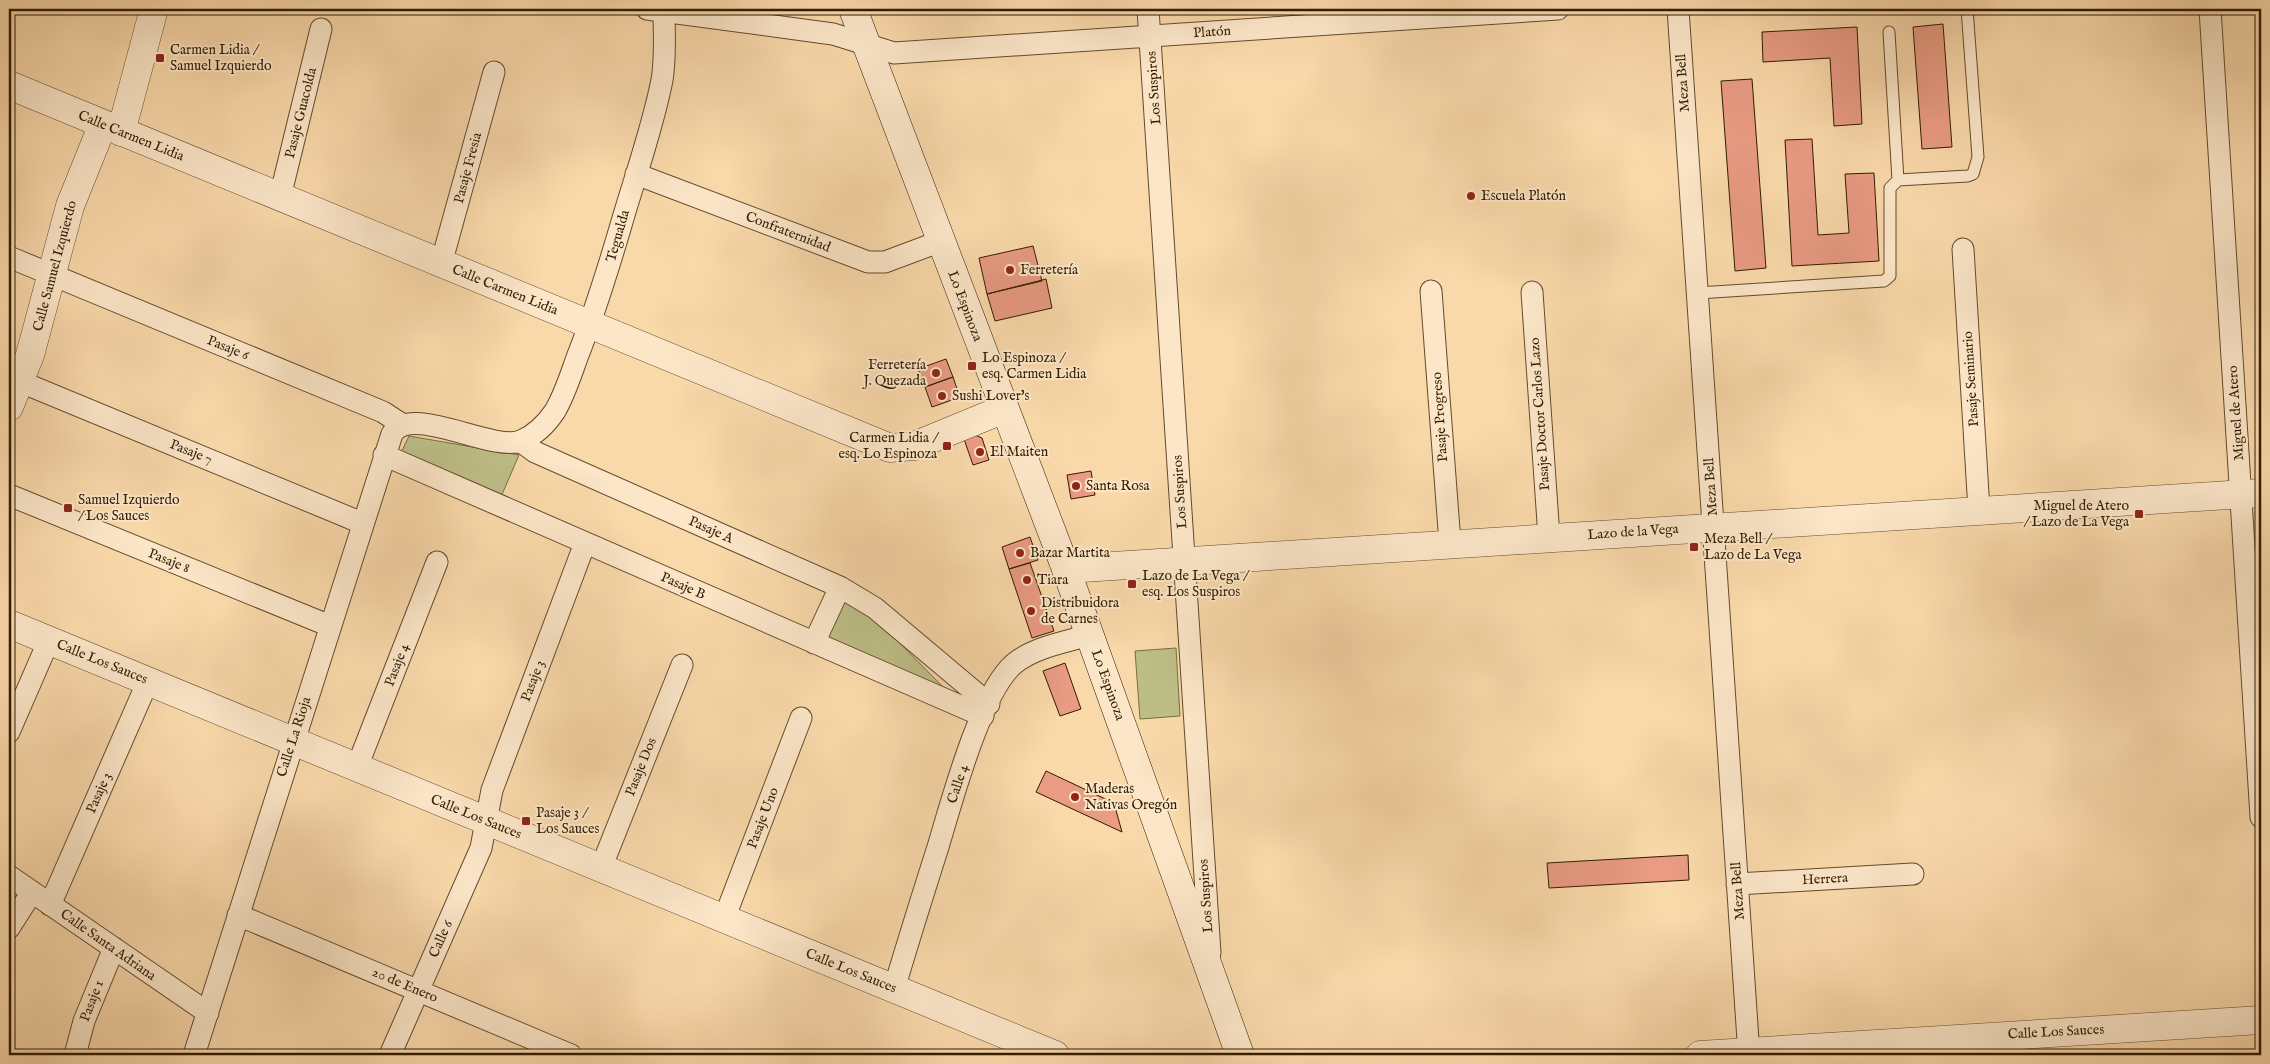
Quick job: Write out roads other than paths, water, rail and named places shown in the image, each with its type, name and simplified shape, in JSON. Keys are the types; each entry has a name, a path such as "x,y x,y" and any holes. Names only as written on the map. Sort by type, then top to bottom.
{"street":[{"name":"Calle Samuel Izquierdo","path":"9,408 14,380 36,334 76,190 112,128 154,9"},
{"name":"Lo Espinoza","path":"853,9 1066,568 1240,1055"},
{"name":"Los Suspiros","path":"1148,9 1212,976"},
{"name":"Platón","path":"658,10 833,34 894,52 1558,9"},
{"name":"Meza Bell","path":"1678,9 1749,1054"},
{"name":"Miguel de Atero","path":"2210,9 2251,494 2261,817"},
{"name":"Tegualda","path":"520,441 538,430 555,411 566,388 590,325 636,174 662,80 664,53 658,10"},
{"name":"Pasaje Guacolda","path":"280,197 321,29"},
{"name":"Pasaje Fresia","path":"441,264 494,72"},
{"name":"Calle Carmen Lidia","path":"9,85 890,448 914,446 1004,409"},
{"name":"Confraternidad","path":"636,174 868,262 885,262 941,241"},
{"name":"Pasaje Seminario","path":"1963,249 1980,510"},
{"name":"Pasaje 6","path":"9,257 383,412 402,425"},
{"name":"Pasaje Progreso","path":"1431,291 1450,544"},
{"name":"Pasaje Doctor Carlos Lazo","path":"1532,292 1549,537"},
{"name":"Pasaje 7","path":"14,380 362,523"},
{"path":"402,425 418,424 503,442 520,441"},
{"name":"Calle La Rioja","path":"194,1055 384,455 395,429 402,425"},
{"name":"Pasaje A","path":"520,441 535,452 840,587 875,608 986,710"},
{"name":"Pasaje B","path":"384,455 814,643 986,710"},
{"name":"Lazo de la Vega","path":"1066,568 1713,526 2251,494"},
{"name":"Pasaje 8","path":"9,495 330,626"},
{"name":"Pasaje 3","path":"486,821 492,790 585,543"},
{"name":"Pasaje 4","path":"357,768 437,562"},
{"path":"814,643 840,587"},
{"name":"Calle Los Sauces","path":"9,624 1055,1055"},
{"name":"Calle 4","path":"894,989 955,790 986,710 1006,672 1015,663 1036,652 1089,635"},
{"path":"9,732 49,640"},
{"name":"Pasaje Dos","path":"601,868 682,665"},
{"name":"Pasaje 3","path":"50,905 148,681"},
{"name":"Pasaje Uno","path":"724,919 801,718"},
{"name":"Calle 6","path":"390,1055 481,848 486,821"},
{"name":"Herrera","path":"1737,884 1913,874"},
{"name":"Calle Santa Adriana","path":"9,876 208,1013"},
{"path":"9,928 32,892"},
{"name":"20 de Enero","path":"238,915 571,1055"},
{"name":"Pasaje 1","path":"75,1055 84,1021 114,948"},
{"name":"Calle Los Sauces","path":"1700,1055 2002,1045 2261,1020"}],"lane":[{"path":"1698,293 1884,281 1890,276 1892,269 1888,194 1890,188 1898,180 1968,176 1973,174 1976,167 1978,157 1966,9"},
{"path":"1889,32 1898,180"}],"place":[{"name":"Carmen Lidia / Samuel Izquierdo","path":"160,58"},
{"name":"Escuela Platón","path":"1471,196"},
{"name":"Ferretería","path":"1010,270"},
{"name":"Lo Espinoza / esq. Carmen Lidia","path":"972,366"},
{"name":"Ferretería J. Quezada","path":"936,373"},
{"name":"Sushi Lover's","path":"942,396"},
{"name":"Carmen Lidia / esq. Lo Espinoza","path":"947,446"},
{"name":"El Maiten","path":"980,452"},
{"name":"Santa Rosa","path":"1076,486"},
{"name":"Samuel Izquierdo / Los Sauces","path":"68,508"},
{"name":"Miguel de Atero / Lazo de La Vega","path":"2139,514"},
{"name":"Meza Bell / Lazo de La Vega","path":"1694,547"},
{"name":"Bazar Martita","path":"1020,553"},
{"name":"Tiara","path":"1027,580"},
{"name":"Lazo de La Vega / esq. Los Suspiros","path":"1132,584"},
{"name":"Distribuidora de Carnes","path":"1031,611"},
{"name":"Maderas Nativas Oregón","path":"1075,797"},
{"name":"Pasaje 3 / Los Sauces","path":"526,821"}]}
